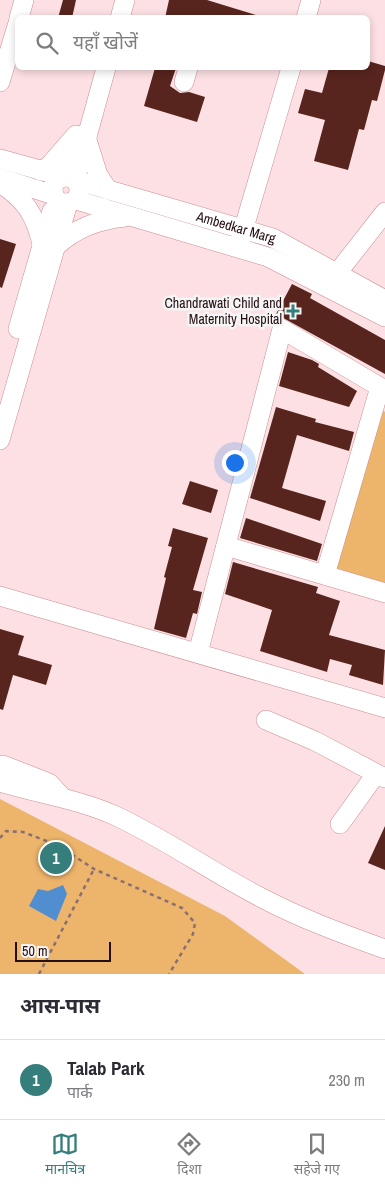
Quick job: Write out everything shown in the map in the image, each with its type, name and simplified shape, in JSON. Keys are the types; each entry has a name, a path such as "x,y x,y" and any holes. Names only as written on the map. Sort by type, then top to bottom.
{"street":[{"path":"20,15 24,0"},
{"path":"108,15 112,0"},
{"path":"121,15 125,0"},
{"path":"307,15 311,0"},
{"path":"0,82 15,33"},
{"path":"0,393 63,199 56,182 70,179 81,137 94,70"},
{"path":"41,171 81,137 105,70"},
{"path":"238,249 288,70"},
{"path":"81,137 98,175 108,190"},
{"name":"Ambedkar Marg","path":"0,159 273,238 338,272 385,300"},
{"name":"Ambedkar Marg","path":"0,178 63,199 131,216 268,257 385,317"},
{"path":"0,183 25,202 49,245 0,440"},
{"path":"338,272 385,212"},
{"path":"49,245 82,226 107,219 131,216"},
{"path":"198,653 282,329 382,389 324,575"},
{"path":"226,546 385,593"},
{"path":"0,596 385,708"},
{"path":"266,720 315,742 381,776 340,824"},
{"path":"1,770 48,783 60,795 116,816 262,898 322,926 385,949"}],"path":[{"path":"0,838 6,832 23,832 57,845 94,869 182,908 195,923 193,934 169,974"},
{"path":"38,974 94,869"}],"shaded area":[{"path":"382,410 385,412 385,585 336,569"},
{"path":"0,799 225,916 305,974 0,974"}],"water":[{"path":"63,885 67,894 56,921 29,906 38,889 48,891"}],"building":[{"path":"63,0 76,0 73,15 59,15"},
{"path":"169,0 207,0 256,15 166,15"},
{"path":"370,62 385,66 377,101 372,100 364,130 359,129 348,170 314,161 325,120 298,113 305,89 322,93 328,70 370,70"},
{"path":"154,70 175,70 170,86 180,93 189,92 205,97 197,122 144,106"},
{"path":"0,239 16,244 2,288 0,287"},
{"path":"292,284 312,294 310,298 385,340 385,374 276,314"},
{"path":"288,352 312,360 319,364 318,367 357,391 349,407 279,386"},
{"path":"276,407 316,419 315,422 354,432 349,451 297,435 282,488 326,501 320,521 250,498"},
{"path":"190,481 218,490 211,513 182,504"},
{"path":"246,518 322,544 317,561 240,538"},
{"path":"173,528 208,538 193,590 202,592 197,614 193,613 186,638 154,629 172,547 168,546"},
{"path":"233,562 318,587 316,593 340,601 329,635 385,650 383,685 349,675 352,665 330,659 327,672 260,651 272,610 225,594"},
{"path":"0,629 24,636 18,655 52,665 46,685 13,675 3,710 0,709"},
{"path":"385,826 385,870 368,863"}],"place":[{"name":"Chandrawati Child and Maternity Hospital","path":"293,311"},
{"name":"Talab Park","path":"56,858"}]}
